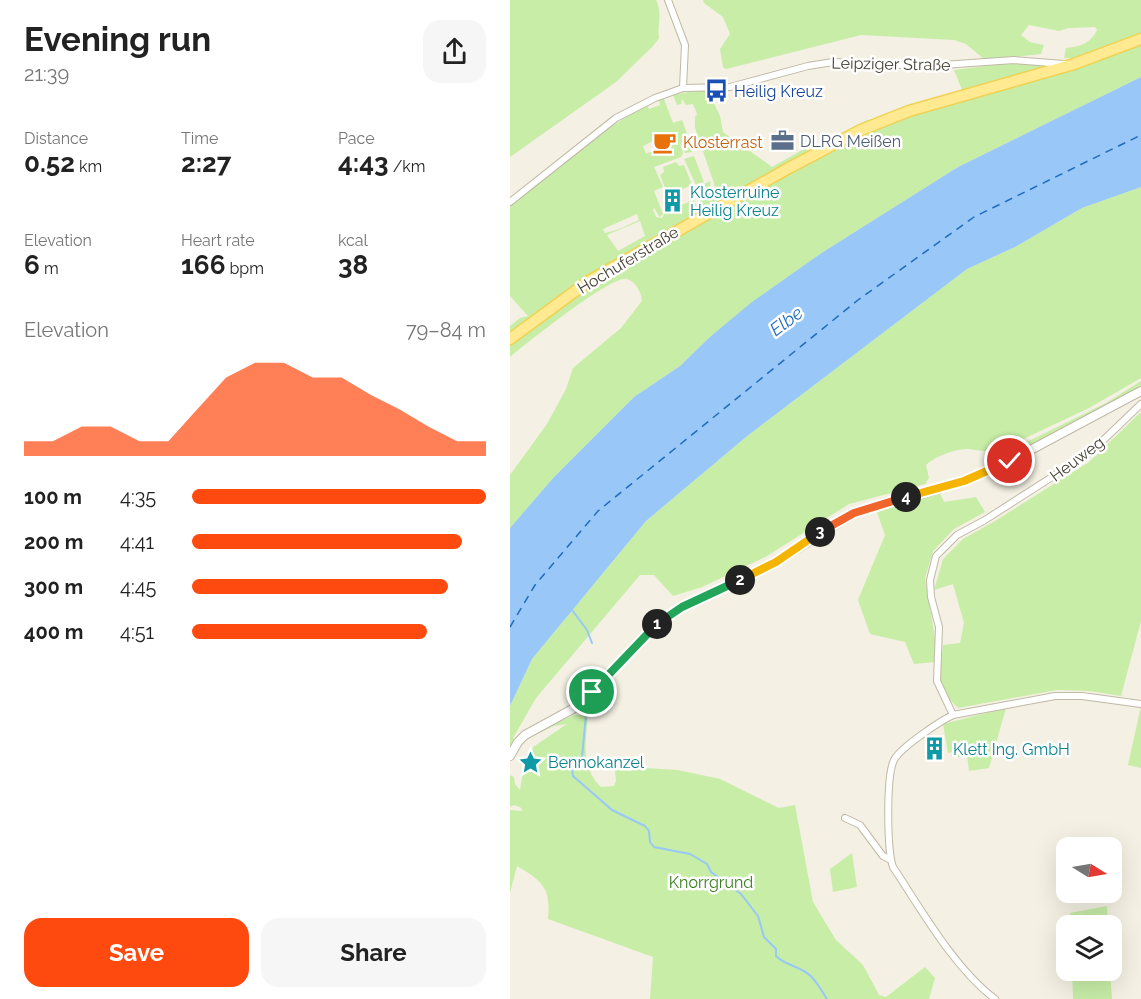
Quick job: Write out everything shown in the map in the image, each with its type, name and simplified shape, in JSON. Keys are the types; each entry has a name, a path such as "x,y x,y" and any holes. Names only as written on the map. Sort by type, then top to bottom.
{"main road":[{"name":"Hochuferstraße","path":"510,339 589,281 861,130 909,111 1074,64 1141,39"}],"street":[{"path":"668,0 685,45 683,88"},
{"path":"1023,60 1030,64 1034,76"},
{"name":"Leipziger Straße","path":"510,202 616,118 655,98 683,88 730,87 821,63 936,66 1023,60 1074,64"},
{"path":"510,756 525,735 580,705 656,626 682,607 770,566 854,513 945,487 984,473 1141,391"},
{"name":"Heuweg","path":"953,715 937,681 939,627 931,597 930,580 936,556 957,535 995,514 1091,452 1141,404"},
{"path":"995,999 974,980 955,957 927,918 891,860 888,790 894,760 943,719 953,715 1055,696 1082,696 1141,704"},
{"path":"845,818 860,825 883,856 891,860"}],"green space":[{"path":"510,0 656,0 659,15 659,38 616,82 510,157"},
{"path":"703,0 1141,0 1141,34 1079,58 1064,58 1066,48 1076,47 1088,41 1097,30 1095,27 1069,28 1059,31 1029,25 1021,35 1030,42 1044,45 1041,54 985,60 966,44 954,40 861,35 726,69 723,67 720,49 730,34 723,17"},
{"path":"1141,42 1141,77 958,167 823,252 752,303 711,336 680,366 634,397 554,477 510,528 510,475 547,424 566,389 573,368 621,328 642,301 636,285 627,279 618,281 587,298 510,357 510,326 520,318 528,316 510,296 510,207 611,127 647,105 649,109 660,105 659,100 664,99 673,123 682,120 692,152 685,153 679,141 683,153 681,157 654,167 663,187 654,191 663,214 660,217 654,208 652,211 656,217 661,218 663,217 664,212 694,200 696,205 701,203 699,198 708,194 704,184 710,181 712,200 716,199 717,192 695,128 697,114 693,104 686,105 682,99 681,104 677,105 673,95 700,90 708,91 720,116 723,132 772,167 806,148 808,151 865,121 1048,76","holes":["666,132 671,142 646,154 643,146 663,136 661,133","637,214 639,220 627,226 605,233 603,229","640,221 645,236 618,251 607,235"]},
{"path":"1019,62 1065,66 962,90 954,70"},
{"path":"694,156 704,182 696,185 684,159"},
{"path":"676,162 679,166 684,165 692,185 668,195 660,175 664,172 663,167"},
{"path":"1141,187 1141,378 1089,408 998,451 963,449 940,456 926,465 929,478 925,484 849,504 767,556 702,587 673,596 654,575 640,575 536,698 513,738 516,741 510,749 510,706 532,659 646,521 746,437 967,269 1015,247 1082,208"},
{"path":"1141,381 1141,388 985,470 984,465 990,462 989,454 998,454 1037,437 1106,403"},
{"path":"1141,412 1141,621 1121,696 1090,691 1057,690 958,708 942,686 941,664 943,645 960,643 964,623 953,584 934,590 943,559 963,539 1089,462"},
{"path":"939,491 944,502 976,497 985,512 954,529 933,551 925,578 936,644 935,662 914,664 905,642 870,634 858,600 885,535 877,512"},
{"path":"1141,706 1141,768 1128,765"},
{"path":"1006,708 989,768 969,771 967,755 958,757 957,751 948,753 943,724"},
{"name":"Knorrgrund","path":"574,715 588,715 587,762 594,779 601,787 614,786 616,781 614,760 622,760 628,771 645,768 678,770 720,779 779,808 795,805 813,902 836,940 863,965 879,995 886,997 925,967 935,978 929,999 650,999 653,957 548,919 548,900 543,887 533,876 517,866 510,893 510,810 523,811 514,805 510,807 510,775 514,777 515,784 520,790 523,772 533,747 567,724 554,726 530,737"},
{"path":"852,853 857,887 833,892 830,869"},
{"path":"1107,906 1107,915 1070,915 1070,913"},
{"path":"1072,981 1111,981 1112,999 1073,999"}],"water":[{"name":"Elbe","path":"1141,77 1141,187 1082,208 1015,247 967,269 746,437 646,521 532,659 510,706 510,528 554,477 634,397 680,366 711,336 752,302 823,252 958,167"}],"waterway":[{"path":"572,610 587,630 592,643"},
{"path":"586,715 582,757 572,769 573,776 612,810 645,826 654,847 690,854 707,864 711,872 741,894 758,916 764,937 776,949 776,956 810,975 827,999"}],"ferry route":[{"path":"510,627 535,585 598,511 858,300 974,217 1141,135"}],"place":[{"name":"Heilig Kreuz","path":"716,91"},
{"name":"DLRG Meißen","path":"782,141"},
{"name":"Klosterrast","path":"665,142"},
{"name":"Klosterruine Heilig Kreuz","path":"672,201"},
{"name":"Klett Ing. GmbH","path":"935,749"},
{"name":"Bennokanzel","path":"530,762"}],"route":[{"path":"592,692 656,626 682,607 770,566 823,530 854,513 964,481 1010,461"}]}
